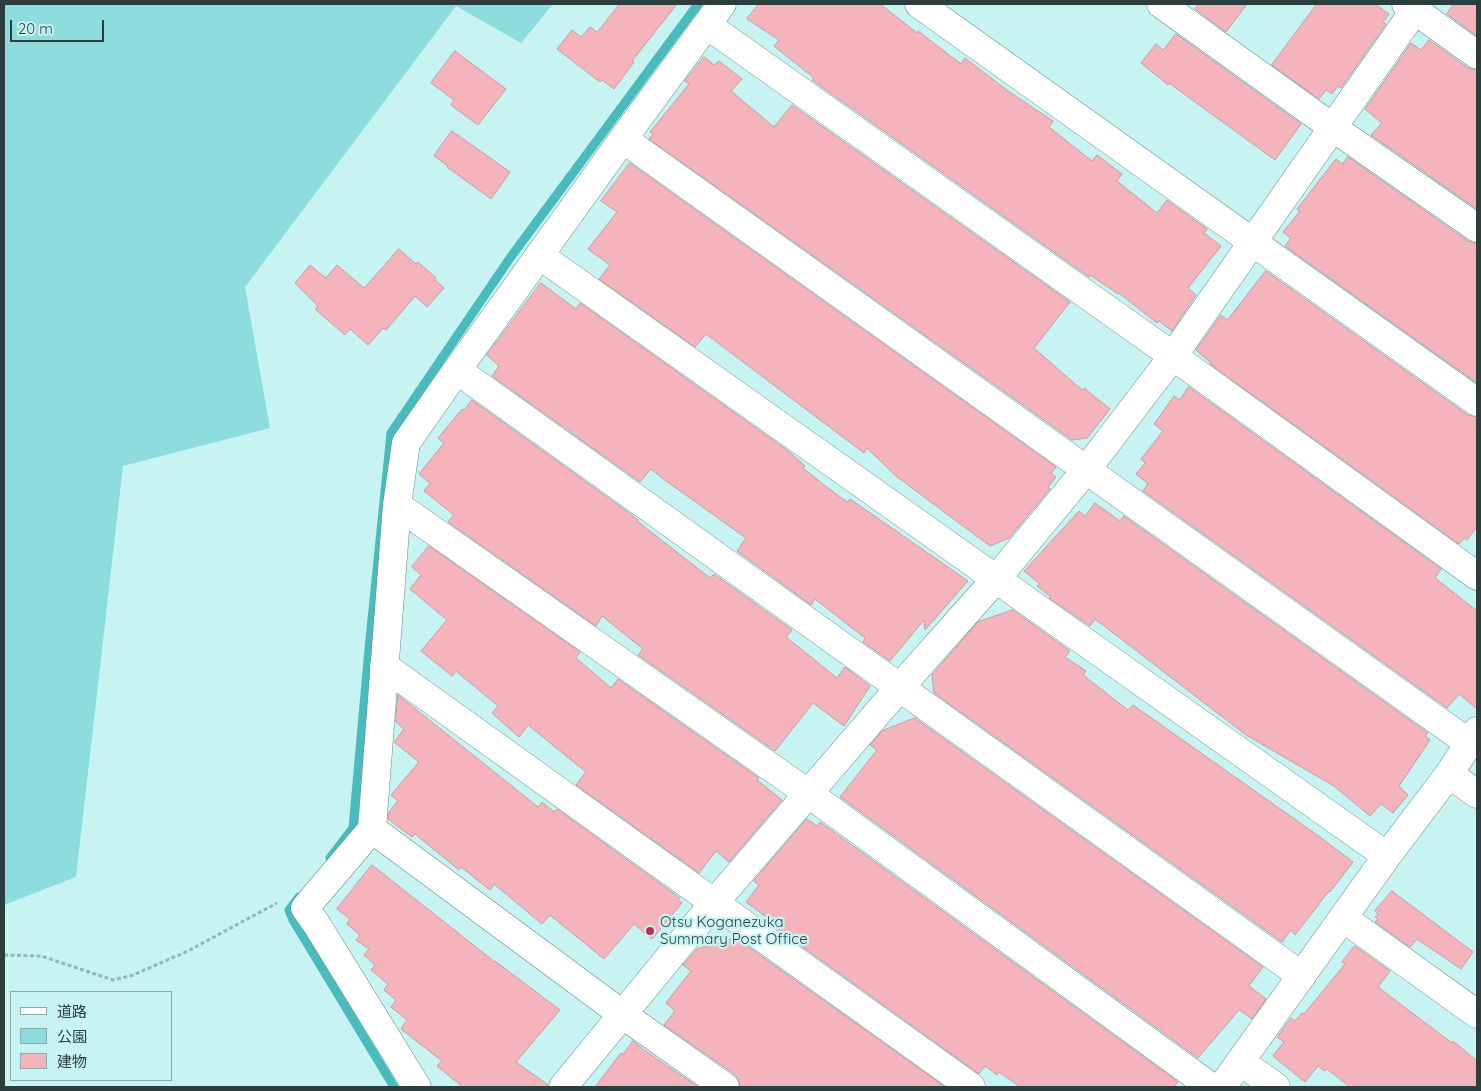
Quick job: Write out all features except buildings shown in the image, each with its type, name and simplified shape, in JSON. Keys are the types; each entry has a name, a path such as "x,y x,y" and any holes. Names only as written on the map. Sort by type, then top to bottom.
{"street":[{"path":"919,4 1477,402"},
{"path":"1161,4 1477,228"},
{"path":"562,1087 714,903 900,687 996,579 1086,470 1173,356 1332,127 1413,6 1477,55"},
{"path":"417,1087 305,908 372,829 397,505 406,443 539,255 715,14 1173,356 1477,576"},
{"path":"623,139 1086,470 1473,737 1449,774 1387,856 1222,1087"},
{"path":"539,255 1387,856"},
{"path":"457,370 1302,976"},
{"path":"397,505 808,794 1212,1087"},
{"path":"384,666 971,1087"},
{"path":"1449,774 1477,794"},
{"path":"372,829 622,1014 725,1087"},
{"path":"1343,918 1477,1014"},
{"path":"1241,1062 1276,1087"}],"path":[{"path":"4,955 41,956 112,980 133,975 188,951 280,901"}],"green space":[{"path":"4,4 553,4 521,43 456,6 245,287 270,428 123,466 76,877 4,905"}],"waterway":[{"path":"330,858 353,828 391,433 510,258 698,4"},
{"path":"299,897 289,910 293,920 394,1087"}],"place":[{"name":"Otsu Koganezuka Summary Post Office","path":"650,931"}]}
